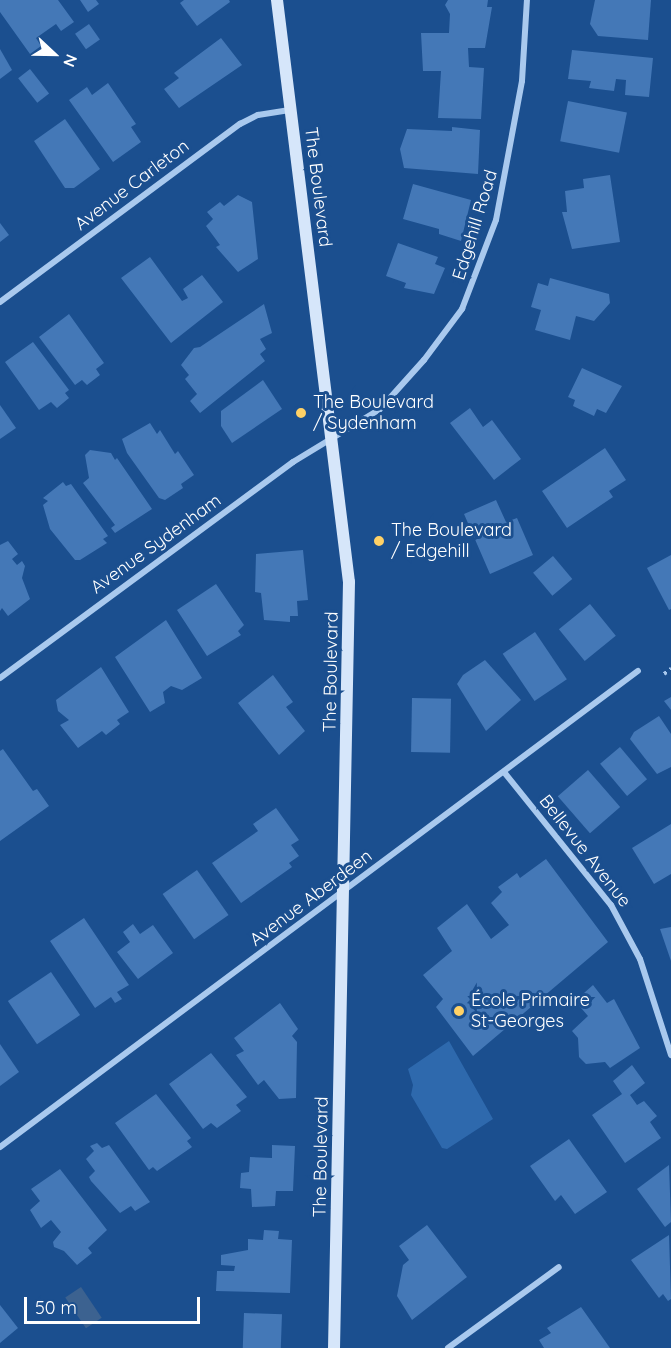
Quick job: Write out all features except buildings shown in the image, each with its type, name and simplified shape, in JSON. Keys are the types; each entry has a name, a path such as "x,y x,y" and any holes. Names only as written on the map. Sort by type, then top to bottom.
{"main road":[{"name":"The Boulevard","path":"277,0 333,438 350,603 334,1348"}],"street":[{"name":"Edgehill Road","path":"333,438 393,398 442,337 473,287 496,220 513,145 527,0"},
{"name":"Avenue Carleton","path":"0,302 240,124 258,115 290,110"},
{"name":"Avenue Sydenham","path":"0,678 293,462 333,438"},
{"name":"Avenue Aberdeen","path":"0,1147 345,892 638,671"},
{"name":"Bellevue Avenue","path":"504,771 611,905 640,959 671,1055"},
{"path":"448,1348 559,1267"}],"path":[{"path":"664,674 671,669"}],"shaded area":[{"path":"449,1041 493,1119 447,1149 442,1148 411,1095 413,1085 408,1069"},
{"path":"81,1287 102,1318 86,1328 65,1298"}],"place":[{"name":"The Boulevard / Sydenham","path":"301,413"},
{"name":"The Boulevard / Edgehill","path":"379,541"},
{"name":"École Primaire St-Georges","path":"459,1011"}]}
